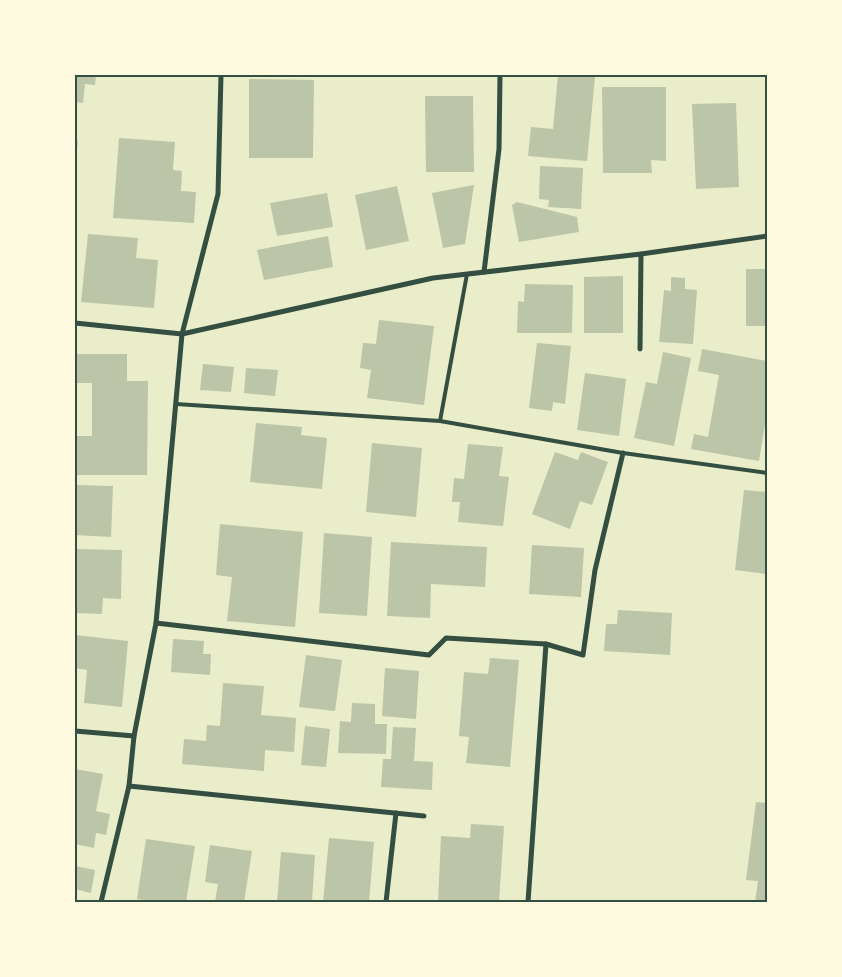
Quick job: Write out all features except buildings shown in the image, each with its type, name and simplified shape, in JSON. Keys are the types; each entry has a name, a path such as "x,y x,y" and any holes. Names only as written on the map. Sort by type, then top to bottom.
{"street":[{"path":"101,902 129,786 134,736 156,623 182,334 218,194 221,75"},
{"path":"484,272 499,148 500,75"},
{"path":"75,324 182,334 433,278 641,254 767,236"},
{"path":"640,349 641,254"},
{"path":"156,623 429,655 446,638 546,644 583,655 595,570 623,453"},
{"path":"528,902 546,644"},
{"path":"75,731 134,736"},
{"path":"129,786 424,816"},
{"path":"386,902 396,813"}],"lane":[{"path":"440,421 467,274"},
{"path":"176,404 440,421 623,453 767,473"}]}
